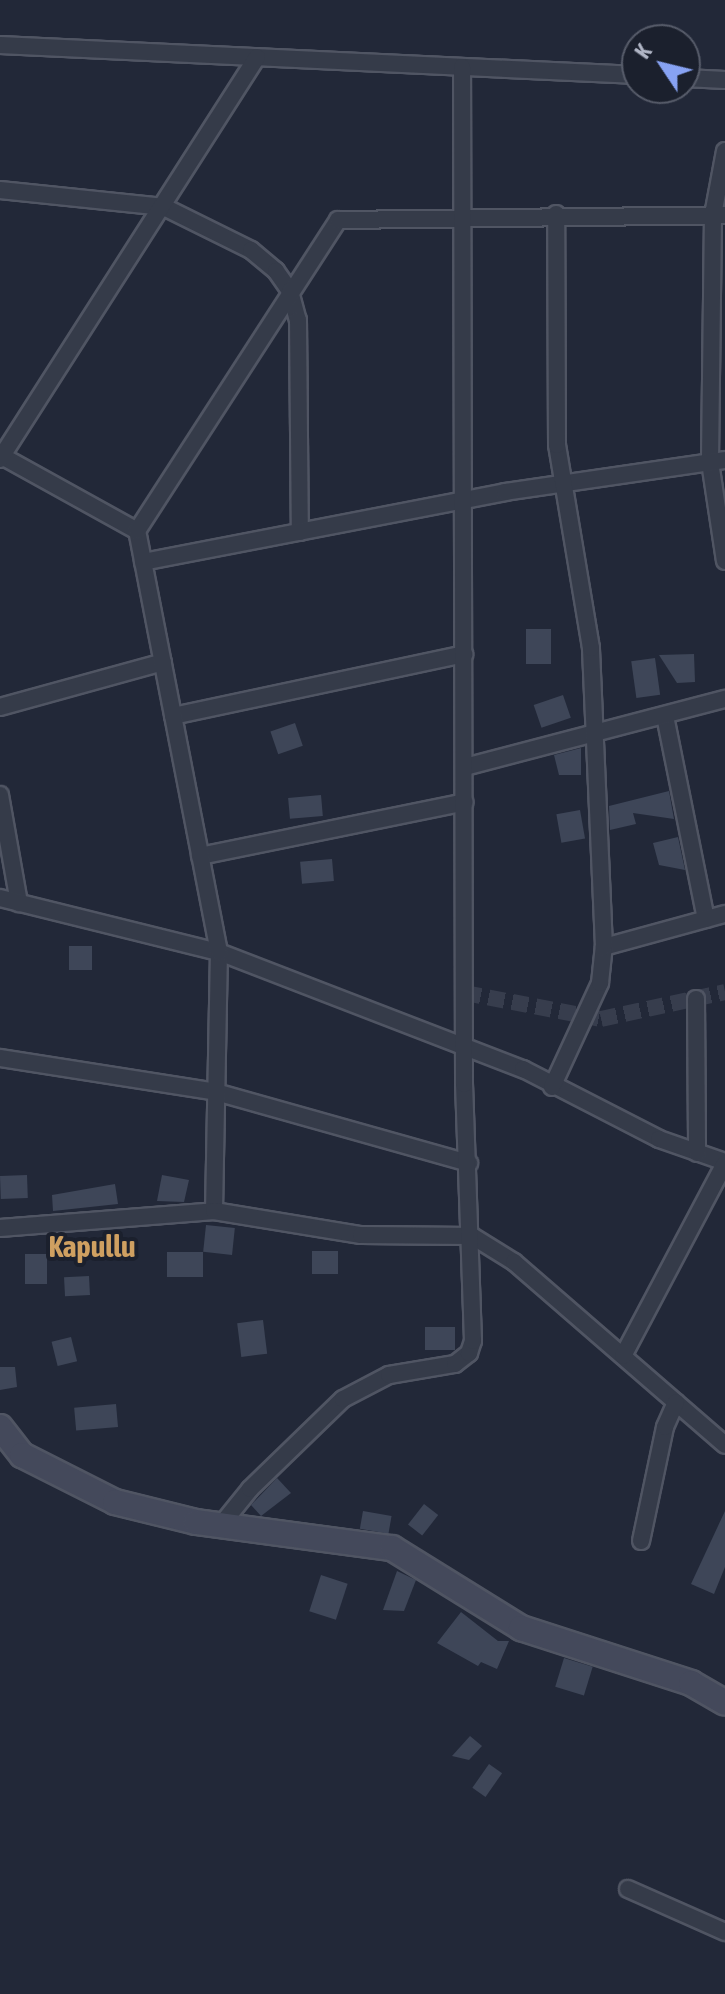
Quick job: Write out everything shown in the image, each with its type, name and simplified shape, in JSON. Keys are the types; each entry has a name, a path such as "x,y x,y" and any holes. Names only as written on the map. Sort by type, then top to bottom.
{"street":[{"path":"0,45 621,74"},
{"path":"137,531 1,457 164,207 257,57"},
{"path":"221,1525 280,1459 353,1392 389,1375 455,1364 465,1358 473,1341 464,1046 462,67"},
{"path":"701,79 725,80"},
{"path":"725,151 719,215 717,461 725,561"},
{"path":"0,190 164,207 251,250 290,291 300,354 300,532"},
{"path":"552,1087 600,983 604,947 591,648 557,445 556,214"},
{"path":"214,1211 219,952 137,531 333,225 345,216 719,215"},
{"path":"143,562 464,500 717,461"},
{"path":"173,716 464,654"},
{"path":"0,707 163,662"},
{"path":"465,767 594,737 725,699"},
{"path":"665,716 706,919"},
{"path":"0,795 19,903"},
{"path":"200,856 465,802"},
{"path":"0,898 219,952 464,1046 697,1153 725,1162 623,1356"},
{"path":"604,947 725,914"},
{"path":"696,999 697,1153"},
{"path":"0,1058 216,1092 469,1163"},
{"path":"0,1228 214,1211 361,1235 472,1236 514,1262 676,1402 723,1438"},
{"path":"641,1541 665,1427 676,1402"},
{"path":"0,1427 22,1455 115,1502 221,1525 392,1548 521,1628 691,1683 725,1703"},
{"path":"628,1889 725,1932"}],"building":[{"path":"526,629 551,629 551,664 526,664"},
{"path":"694,654 695,682 677,683 659,655"},
{"path":"655,658 660,695 636,698 631,661"},
{"path":"563,695 571,718 542,728 534,705"},
{"path":"295,723 303,746 278,754 270,731"},
{"path":"581,748 581,775 559,775 554,755"},
{"path":"669,791 674,819 633,813 636,824 610,830 609,806"},
{"path":"321,795 323,816 290,819 288,798"},
{"path":"580,810 585,839 561,843 556,814"},
{"path":"678,837 685,870 659,865 653,843"},
{"path":"332,859 334,881 302,884 300,862"},
{"path":"69,946 92,946 92,970 69,970"},
{"path":"27,1175 28,1198 1,1199 0,1176"},
{"path":"162,1175 189,1180 184,1202 157,1201"},
{"path":"115,1184 118,1204 53,1211 52,1195"},
{"path":"206,1225 235,1228 232,1255 203,1252"},
{"path":"312,1251 338,1251 338,1274 312,1274"},
{"path":"167,1252 203,1252 203,1277 167,1277"},
{"path":"25,1254 47,1254 47,1284 25,1284"},
{"path":"89,1276 90,1295 65,1296 64,1277"},
{"path":"263,1320 267,1354 241,1357 237,1323"},
{"path":"425,1327 455,1327 455,1350 425,1350"},
{"path":"71,1337 77,1361 58,1366 52,1342"},
{"path":"0,1367 15,1367 17,1387 0,1390"},
{"path":"116,1404 118,1427 76,1431 74,1408"},
{"path":"277,1478 291,1493 261,1516 251,1505"},
{"path":"424,1504 438,1515 422,1536 408,1524"},
{"path":"363,1511 392,1516 388,1534 360,1529"},
{"path":"725,1511 725,1567 714,1594 691,1584"},
{"path":"397,1571 416,1580 404,1611 383,1610"},
{"path":"321,1575 348,1584 336,1620 309,1611"},
{"path":"461,1612 498,1641 509,1641 497,1669 481,1662 478,1666 437,1643"},
{"path":"564,1658 593,1667 584,1695 555,1687"},
{"path":"470,1736 482,1746 469,1760 452,1756"},
{"path":"489,1764 502,1773 485,1797 472,1788"}],"tunnel":[{"path":"465,993 601,1019 725,992"}],"district":[{"name":"Kapullu","path":"92,1246"}]}
